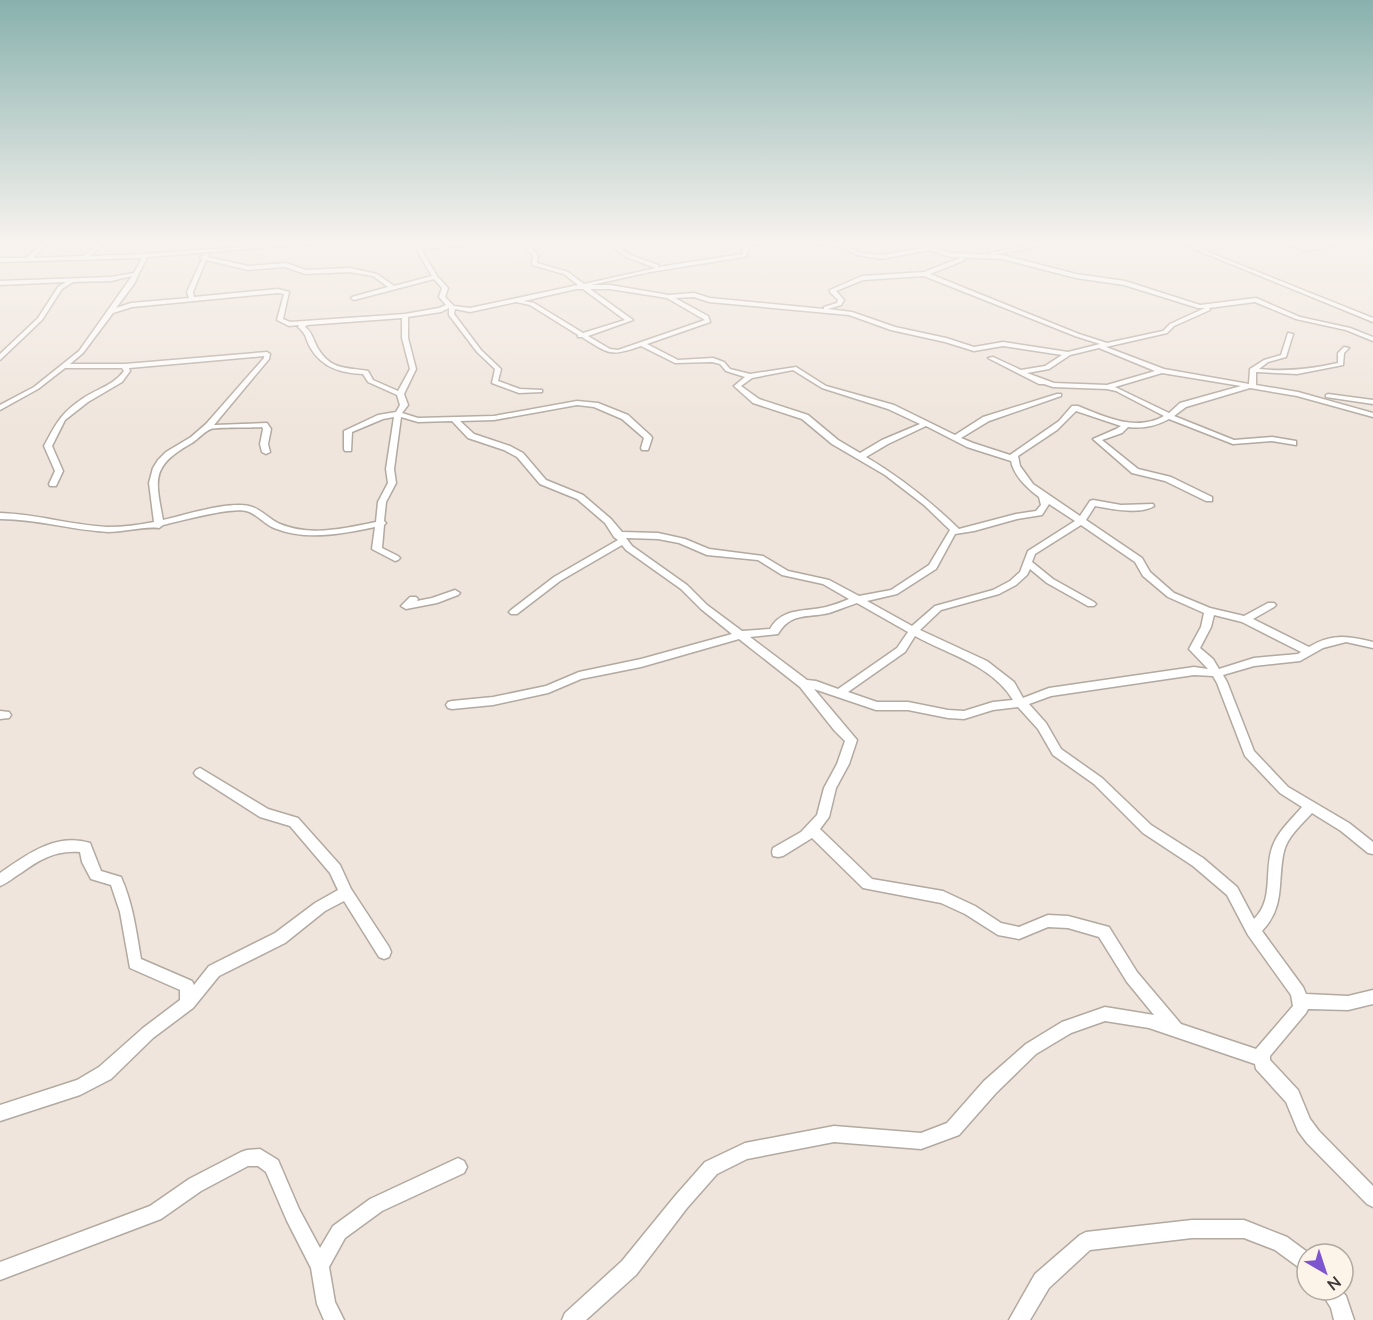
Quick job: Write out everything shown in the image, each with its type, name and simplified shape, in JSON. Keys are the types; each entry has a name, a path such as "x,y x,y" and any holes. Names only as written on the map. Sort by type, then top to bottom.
{"street":[{"path":"0,358 40,319 50,304"},
{"path":"0,408 36,388 81,352 116,304"},
{"path":"110,312 131,305 145,304"},
{"path":"283,304 281,323 304,324 405,316 451,306"},
{"path":"449,304 470,310 498,304"},
{"path":"530,304 580,336 613,352 643,345 708,321 706,317 681,304"},
{"path":"580,336 630,320 606,304"},
{"path":"743,304 850,313 893,329 946,340 974,349 1003,344 1068,354"},
{"path":"814,311 839,304"},
{"path":"999,304 1070,332 1108,343"},
{"path":"1185,304 1212,308"},
{"path":"1022,372 1047,368 1068,354 1108,343 1166,332 1172,325 1212,308 1236,304"},
{"path":"1265,304 1305,320 1348,329 1373,339"},
{"path":"1332,304 1373,320"},
{"path":"451,306 451,314 479,351 498,369 494,382 519,391 540,391"},
{"path":"400,394 413,369 405,338 405,316"},
{"path":"304,324 301,327 308,332 310,343 322,359 341,370 366,372 370,381 400,394 404,405 398,414 390,469 392,483 382,502 382,523 377,549 395,558"},
{"path":"1252,370 1266,361 1284,356 1290,334"},
{"path":"643,345 677,362 713,360 722,363 728,370 750,376 794,368 824,387 891,407 956,438 1014,459"},
{"path":"1099,346 1162,371 1298,394 1373,415"},
{"path":"1252,370 1283,375 1300,374 1341,364 1341,353 1346,348"},
{"path":"64,366 125,366 267,354 267,358 232,395 208,427 172,449 160,462 153,481 159,525"},
{"path":"991,358 1036,380 1067,402 1127,424 1143,427 1169,417 1176,408 1253,385"},
{"path":"53,484 59,471 48,446 51,436 72,410 120,381 127,371 125,366"},
{"path":"1252,370 1253,385"},
{"path":"1036,380 1053,385 1107,387 1162,371"},
{"path":"750,376 737,386 741,393 756,401 805,417 835,442 888,472 927,503 957,532"},
{"path":"1107,387 1169,417 1233,442 1272,439 1293,443"},
{"path":"1298,394 1373,402"},
{"path":"956,438 986,419 1067,402"},
{"path":"1067,402 1067,420 1049,435 1019,451 1014,459 1017,470 1043,494 1139,560 1146,574 1171,595 1210,611 1245,619 1308,651"},
{"path":"348,449 348,431 381,417 398,414 417,420 494,418 578,404 595,405 633,423 635,428 648,438 645,448"},
{"path":"453,418 471,436 507,448 520,455 543,482 580,497 608,520 620,538 804,684 837,727 851,740 843,764 830,788 823,817 812,829 778,852"},
{"path":"861,456 885,442 926,424"},
{"path":"1127,424 1119,431 1096,439 1135,471 1168,479 1209,499"},
{"path":"208,427 264,425 267,429 264,444 266,452"},
{"path":"452,705 493,701 548,689 579,676 640,663 740,635 774,632 778,624 790,615 826,610 860,599 894,592 933,567 952,532 970,530 1014,515 1039,513 1045,505 1043,494"},
{"path":"839,693 901,650 915,630 938,608 996,592 1014,583 1024,573 1031,552 1081,521 1093,503 1121,508 1149,506"},
{"path":"0,516 36,517 95,530 159,525 240,508 257,513 279,527 310,534 382,523"},
{"path":"514,612 557,579 620,538 658,536 682,541 707,552 759,558 785,573 826,582 983,664 1010,685 1021,703 1042,726 1057,752 1098,781 1147,829 1198,862 1232,891 1253,930 1286,972 1302,1001 1300,1008 1260,1058"},
{"path":"1028,563 1050,581 1091,604"},
{"path":"412,599 406,606 434,602 455,593"},
{"path":"1245,619 1271,605"},
{"path":"1210,611 1206,627 1194,649 1209,662 1216,674 1237,718 1249,753 1284,790 1345,827 1373,849"},
{"path":"804,684 816,685 876,706 908,706 964,716 993,706 1021,703 1049,692 1194,671 1216,674 1254,662 1300,657 1308,651 1346,639 1373,645"},
{"path":"200,773 264,813 294,822 335,869 346,893 384,952"},
{"path":"1253,930 1266,917 1272,903 1278,849 1287,832 1311,806"},
{"path":"812,829 868,884 943,897 970,910 998,929 1019,933 1048,921 1068,922 1104,932 1132,976 1176,1030"},
{"path":"0,880 44,851 65,844 85,847 96,875 116,881 123,895 129,914 135,963 187,986 188,1004"},
{"path":"0,1113 81,1087 105,1073 148,1033 188,1004 214,972 280,938 320,907 346,893"},
{"path":"1302,1001 1348,1003 1373,997"},
{"path":"572,1320 629,1268 711,1168 745,1151 834,1134 921,1141 953,1129 990,1087 1030,1049 1067,1027 1105,1014 1149,1021 1260,1058 1292,1096 1304,1125 1313,1137 1373,1198"},
{"path":"0,1271 155,1213 195,1185 247,1158 260,1157 272,1166 293,1215 320,1266 326,1304 334,1320"},
{"path":"320,1266 339,1232 376,1205 458,1167"},
{"path":"1018,1320 1042,1281 1086,1241 1192,1228 1244,1229 1281,1243 1295,1254"},
{"path":"1338,1302 1344,1320"}]}
